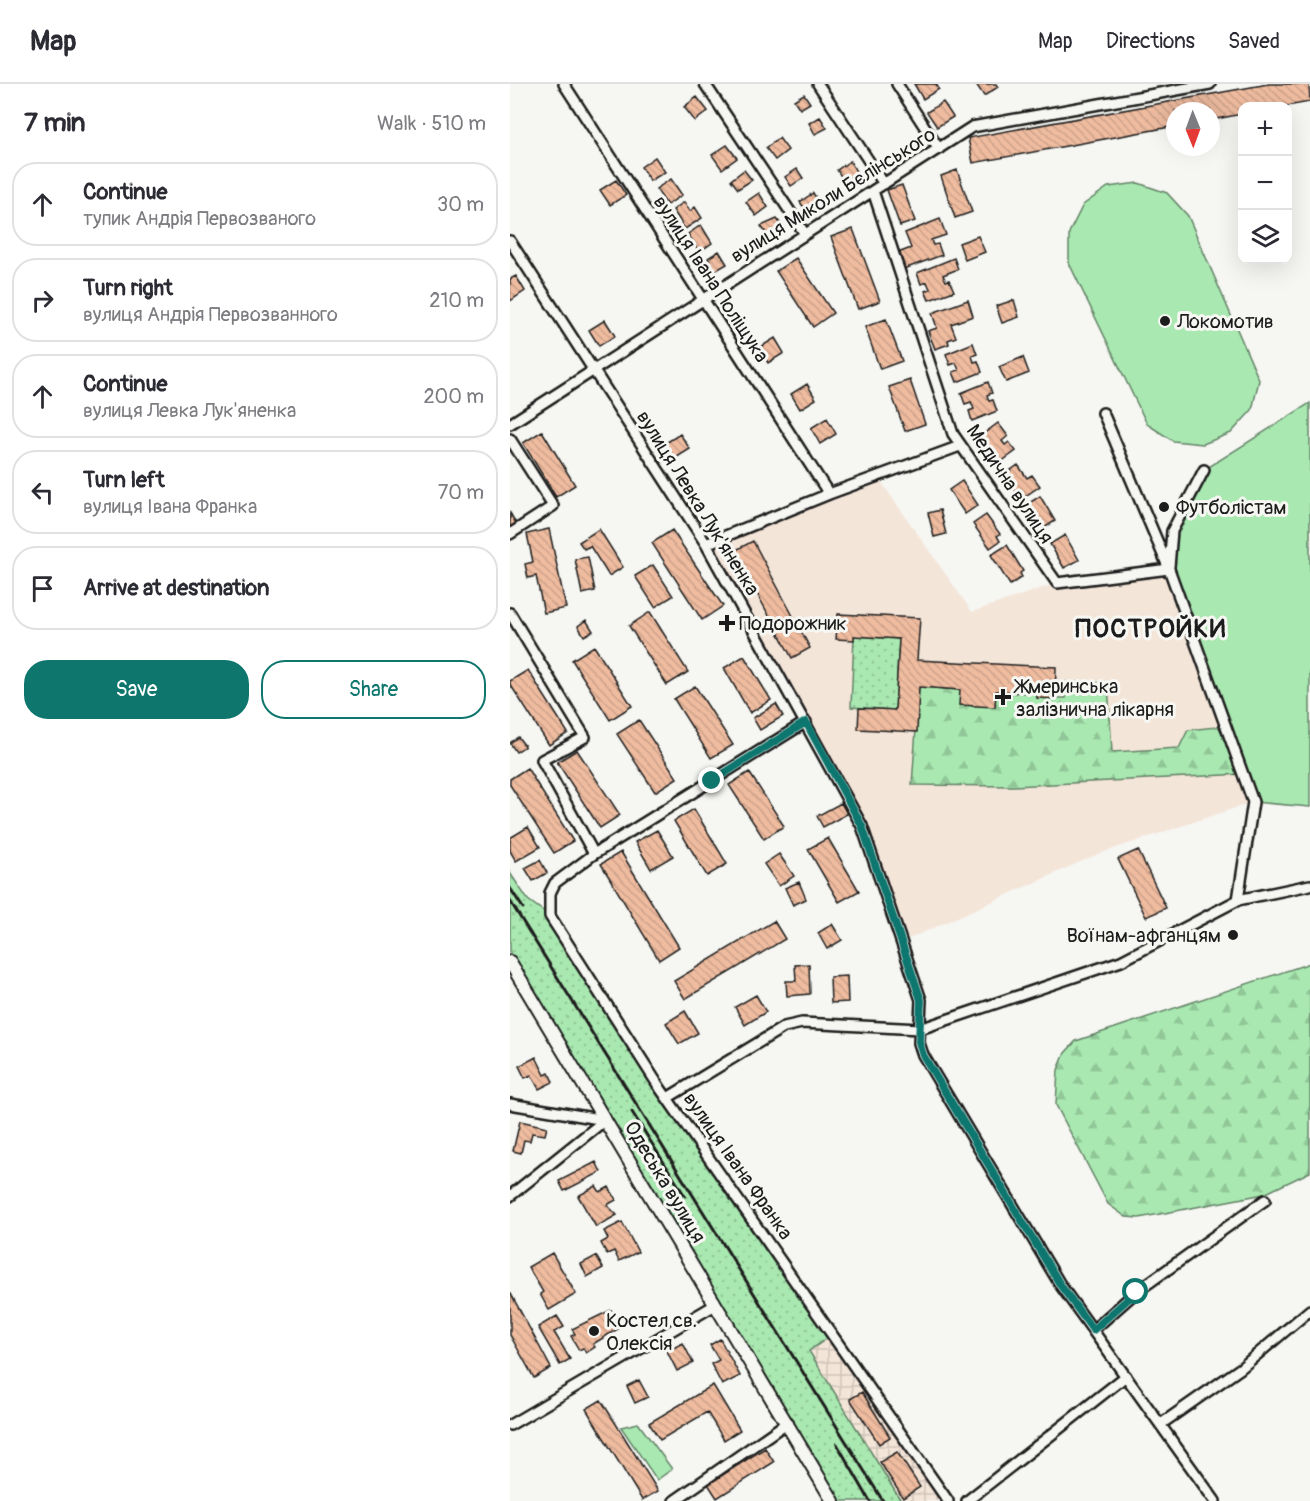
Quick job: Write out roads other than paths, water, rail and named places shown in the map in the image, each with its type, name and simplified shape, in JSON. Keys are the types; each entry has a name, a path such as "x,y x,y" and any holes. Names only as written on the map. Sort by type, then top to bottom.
{"main road":[{"name":"Одеська вулиця","path":"510,962 715,1305 788,1422 833,1501"}],"street":[{"name":"вулиця Івана Поліщука","path":"564,84 829,494"},
{"path":"705,84 805,234"},
{"path":"818,84 884,184"},
{"path":"897,84 939,149"},
{"name":"вулиця Миколи Бєлінського","path":"510,424 702,299 981,123 1210,84"},
{"name":"Медична вулиця","path":"873,192 948,423 960,446 1057,583 1169,569"},
{"name":"вулиця Левка Лук'яненка","path":"510,241 706,544 862,826 922,1007 919,1042 923,1055 1061,1286 1215,1501"},
{"path":"1103,412 1169,569 1253,802 1238,900"},
{"path":"510,439 552,506 510,534"},
{"path":"706,544 829,494 960,446"},
{"path":"1169,569 1172,531 1204,470"},
{"path":"510,613 585,738 542,760 594,854"},
{"name":"вулиця Івана Франка","path":"806,722 594,854 555,883 550,893 550,916 669,1097 948,1501"},
{"path":"669,1097 776,1031 792,1024 815,1023 920,1029 1121,961 1238,900 1310,885"},
{"path":"510,1104 605,1120"},
{"path":"510,1196 605,1120"},
{"path":"1093,1330 1136,1292 1265,1200"},
{"path":"510,1425 715,1305"},
{"path":"1161,1424 1241,1368 1310,1310"},
{"path":"967,1501 1126,1376"},
{"path":"674,1501 788,1422"}],"railway":[{"path":"510,888 523,908"},
{"path":"510,901 883,1501"},
{"path":"632,1112 685,1196"},
{"path":"837,1444 870,1501"}],"place":[{"name":"Локомотив","path":"1165,321"},
{"name":"Футболістам","path":"1164,507"},
{"name":"Подорожник","path":"727,623"},
{"name":"Жмеринська залізнична лікарня","path":"1003,697"},
{"name":"Воїнам-афганцям","path":"1233,935"},
{"name":"Костел св. Олексія","path":"594,1331"}],"district":[{"name":"ПОСТРОЙКИ","path":"1151,629"}]}
